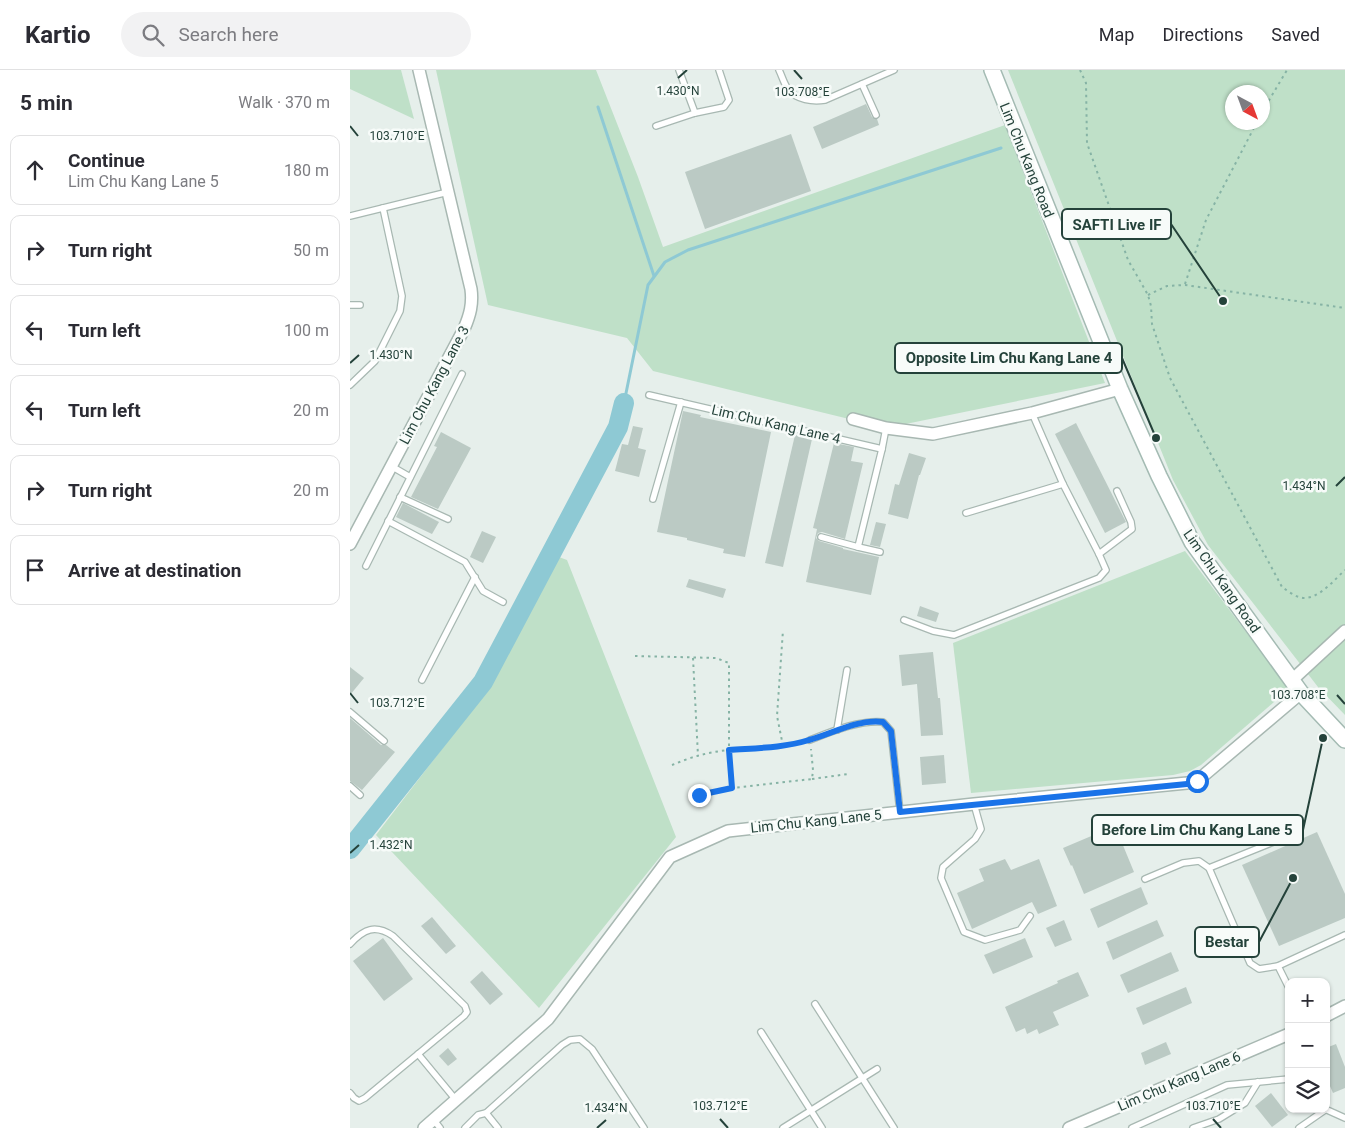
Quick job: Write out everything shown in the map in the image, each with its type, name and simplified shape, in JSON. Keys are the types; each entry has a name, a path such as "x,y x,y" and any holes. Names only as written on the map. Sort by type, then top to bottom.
{"main road":[{"name":"Lim Chu Kang Road","path":"992,70 1120,388 1159,476 1192,542 1292,680 1345,740"}],"street":[{"name":"Lim Chu Kang Lane 3","path":"350,544 471,314 472,300 470,289 419,70"},
{"name":"Lim Chu Kang Lane 4","path":"853,419 886,428 933,434 1032,413 1120,388"},
{"path":"1292,680 1345,631"},
{"name":"Lim Chu Kang Lane 5","path":"424,1128 437,1124 456,1100 548,1019 670,856 728,831 974,804 1187,784 1197,781 1302,692"},
{"path":"1330,1014 1345,1006"},
{"name":"Lim Chu Kang Lane 6","path":"1069,1128 1285,1036"}],"lane":[{"path":"679,70 695,114"},
{"path":"656,126 724,107 730,100 719,70"},
{"path":"779,70 787,88 793,94 815,102 825,100 894,70"},
{"path":"862,84 876,115"},
{"path":"350,216 448,192"},
{"path":"350,385 375,361 400,311 402,296 383,208"},
{"path":"350,305 360,305"},
{"path":"366,566 462,374"},
{"name":"Lim Chu Kang Lane 4","path":"648,395 882,449"},
{"path":"653,499 681,402"},
{"path":"904,620 933,631 954,636 1100,578 1106,570 1062,484 1032,413"},
{"path":"858,547 886,428"},
{"path":"392,466 410,476"},
{"path":"966,513 1062,484"},
{"path":"1099,554 1132,529 1131,522 1117,490"},
{"path":"400,498 448,520"},
{"path":"388,521 465,562 483,590 503,602"},
{"path":"822,537 880,552"},
{"path":"422,680 475,577"},
{"path":"837,730 847,670"},
{"path":"350,712 384,741"},
{"path":"810,740 837,730 872,721 883,722 891,731 900,812"},
{"path":"350,786 360,795"},
{"path":"974,804 981,828 975,839 944,867 941,878 964,932 985,940 1020,930 1030,916"},
{"path":"1209,868 1281,838"},
{"path":"1145,879 1183,864 1199,861 1209,868 1250,963 1259,969 1278,966 1345,935"},
{"path":"350,944 358,935 367,930 386,931 465,1006 467,1012 365,1098 359,1101 350,1094"},
{"path":"1278,966 1285,980"},
{"path":"815,1004 894,1128"},
{"path":"761,1032 822,1128"},
{"path":"465,1128 478,1115 486,1113 562,1045 570,1040 580,1039 592,1049 644,1128"},
{"path":"418,1054 456,1100"},
{"path":"783,1128 877,1069"},
{"path":"1132,1128 1227,1085 1285,1079"},
{"path":"1193,1128 1219,1120 1244,1103 1258,1082"},
{"path":"1330,1111 1345,1118"},
{"path":"486,1113 498,1128"},
{"path":"1299,1128 1320,1113"}],"path":[{"path":"1080,70 1086,83 1088,143 1128,260 1148,295 1152,324 1170,378 1282,587 1294,595 1304,598 1313,596 1326,588 1345,570"},
{"path":"1270,99 1287,70"},
{"path":"1185,285 1206,220 1252,130"},
{"path":"1148,295 1167,286 1185,285 1345,308"},
{"path":"783,630 777,716 783,746"},
{"path":"635,656 716,658 729,663 729,750 732,788"},
{"path":"693,657 698,756"},
{"path":"672,765 698,756 729,750 783,746 810,740 812,779"},
{"path":"699,795 732,788 848,774"}],"green space":[{"path":"350,70 401,70 414,119 350,89"},
{"path":"436,70 596,70 663,247 1005,125 1105,383 886,428 653,371 627,338 488,305"},
{"path":"1008,70 1345,70 1345,715 1318,687 1208,545 1173,480"},
{"path":"1185,551 1289,689 1201,765 1190,771 1173,775 971,793 953,643"},
{"path":"559,557 567,560 676,837 539,1008 376,835 487,690"}],"building":[{"path":"866,104 872,117 877,119 879,125 822,149 813,127"},
{"path":"791,134 811,191 705,229 685,172"},
{"path":"683,411 701,415 700,417 771,432 745,557 723,553 724,549 687,540 687,538 657,532"},
{"path":"1076,423 1126,522 1105,533 1055,434"},
{"path":"633,426 643,428 638,448 646,450 639,477 615,471 622,444 628,445"},
{"path":"441,432 471,448 438,509 411,497 437,447 434,446"},
{"path":"795,435 812,439 783,567 765,563"},
{"path":"834,443 854,447 851,461 863,463 845,539 822,532 818,533 816,538 819,541 843,549 879,557 871,595 806,582 817,529 813,528"},
{"path":"909,453 926,458 919,475 908,519 888,514 895,484 899,485"},
{"path":"403,503 439,522 432,534 396,517"},
{"path":"876,522 886,524 880,547 870,545"},
{"path":"482,531 496,537 483,563 470,557"},
{"path":"689,579 726,589 723,598 686,587"},
{"path":"920,606 939,613 936,622 917,616"},
{"path":"933,652 943,735 921,736 917,684 902,686 899,655"},
{"path":"350,667 364,678 350,695"},
{"path":"350,718 381,745 386,745 395,752 362,790 350,781"},
{"path":"944,755 946,783 922,785 920,757"},
{"path":"1115,826 1134,872 1084,894 1063,848"},
{"path":"1317,832 1345,894 1345,918 1279,946 1242,865"},
{"path":"1005,859 1011,870 1039,859 1057,906 1038,914 1032,902 972,929 957,893 984,881 979,869"},
{"path":"1141,887 1148,904 1098,928 1090,909"},
{"path":"432,917 456,946 446,954 421,926"},
{"path":"1064,920 1072,940 1055,947 1046,928"},
{"path":"1157,920 1164,936 1113,960 1106,942"},
{"path":"383,938 413,979 384,1001 353,961"},
{"path":"1025,938 1033,957 993,974 984,955"},
{"path":"1171,952 1179,971 1128,993 1120,975"},
{"path":"482,971 503,994 490,1005 470,982"},
{"path":"1078,972 1089,996 1053,1012 1059,1025 1039,1034 1037,1029 1027,1034 1025,1028 1016,1032 1005,1007"},
{"path":"1186,987 1192,1003 1143,1025 1136,1008"},
{"path":"1166,1042 1171,1054 1145,1065 1141,1053"},
{"path":"1336,1044 1345,1067 1345,1088 1333,1093 1330,1086 1330,1046"},
{"path":"448,1048 457,1059 448,1066 439,1056"},
{"path":"1271,1093 1288,1115 1272,1127 1255,1106"}],"waterway":[{"path":"598,107 654,276"},
{"path":"624,403 648,285 665,262 688,250 1001,148"},
{"path":"350,849 483,682 618,427 624,403"}],"place":[{"name":"SAFTI Live IF","path":"1223,301"},
{"name":"Opposite Lim Chu Kang Lane 4","path":"1156,438"},
{"name":"Before Lim Chu Kang Lane 5","path":"1323,738"},
{"name":"Bestar","path":"1293,878"}],"route":[{"path":"699,795 732,788 729,750 783,746 810,740 837,730 872,721 883,722 891,731 900,812 1187,784 1197,781"}]}
